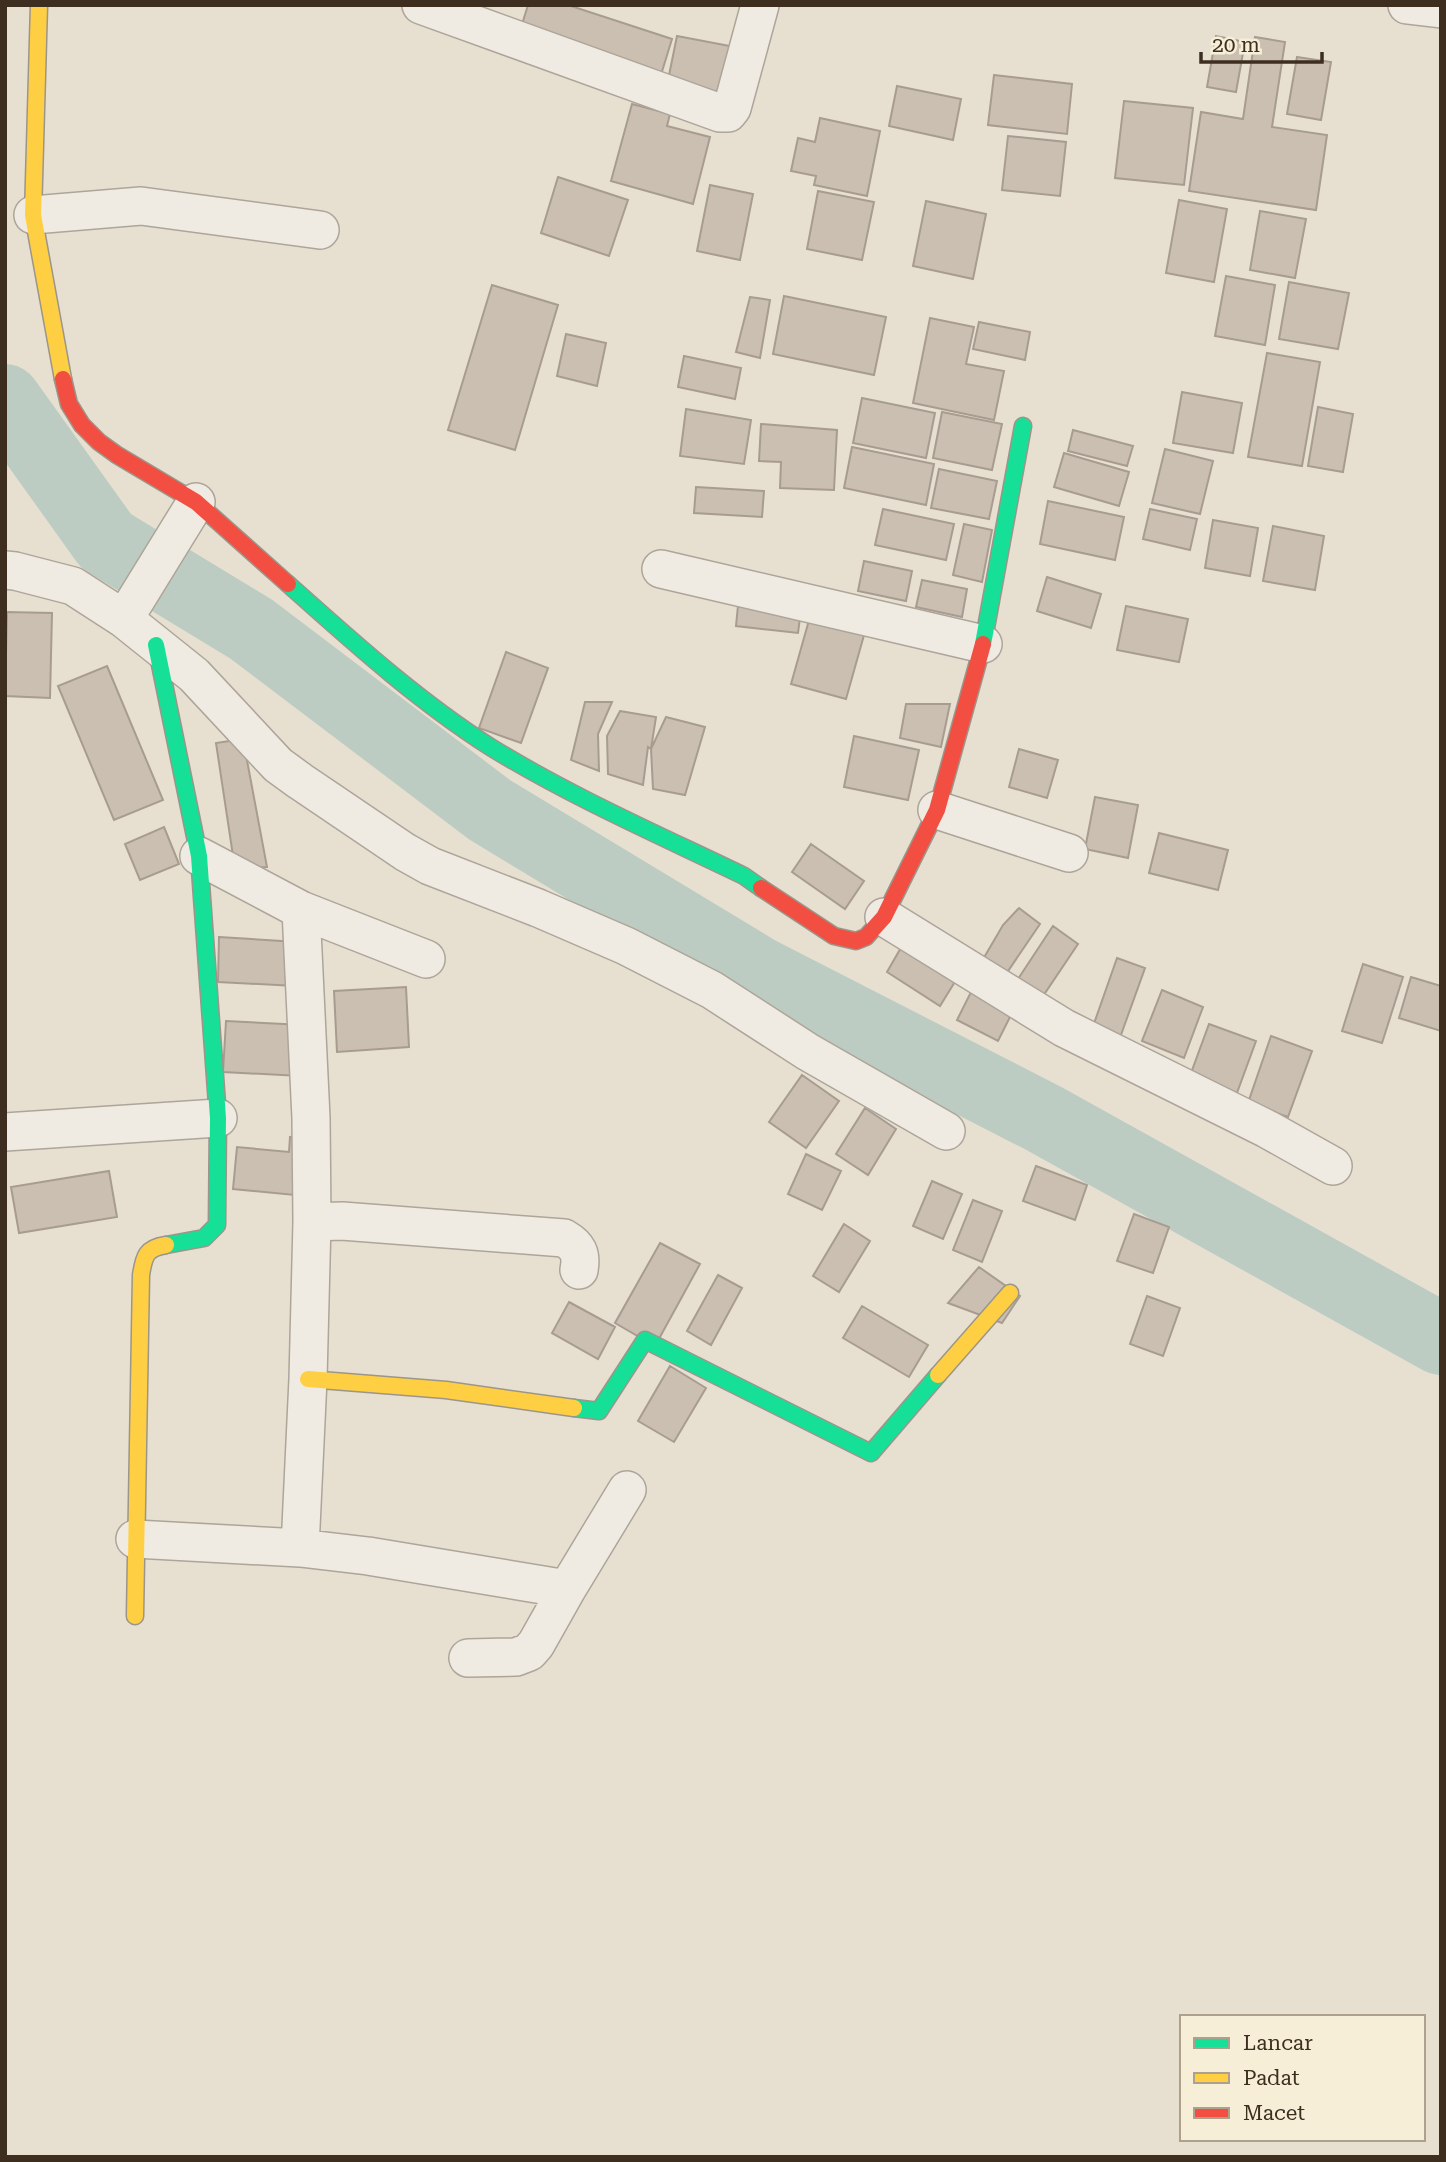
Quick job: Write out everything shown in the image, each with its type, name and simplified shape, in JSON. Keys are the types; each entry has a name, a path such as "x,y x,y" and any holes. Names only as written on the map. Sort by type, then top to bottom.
{"street":[{"path":"39,5 33,215 63,380 69,404 82,425 99,442 190,512 391,676 491,747 565,789 744,876 834,936 856,941 866,937 884,917 937,810 983,644 1023,426"},
{"path":"421,5 719,113 728,113 732,108 760,5"},
{"path":"1407,5 1441,9"},
{"path":"33,215 141,206 320,230"},
{"path":"124,619 190,512"},
{"path":"661,569 983,644"},
{"path":"5,570 73,586 124,619 194,675 278,765 405,852 430,866 626,946 712,990 808,1052 946,1131"},
{"path":"135,1615 143,1263 148,1252 154,1247 204,1238 217,1225 218,1118 199,856 156,645"},
{"path":"937,810 1069,853"},
{"path":"199,856 301,910 426,959"},
{"path":"300,1548 312,1222 311,1118 301,910"},
{"path":"884,917 1064,1028 1267,1129 1333,1166"},
{"path":"5,1132 218,1118"},
{"path":"312,1222 342,1221 564,1238 576,1245 581,1258 579,1270"},
{"path":"308,1379 446,1390 599,1411 645,1340 872,1453 1010,1293"},
{"path":"468,1658 516,1657 529,1653 627,1490"},
{"path":"135,1539 300,1548 368,1556 567,1589"}],"building":[{"path":"528,5 568,5 672,39 660,78 519,34"},
{"path":"677,36 730,46 719,96 667,85"},
{"path":"1216,36 1245,42 1236,92 1207,87"},
{"path":"1255,37 1285,42 1272,127 1327,135 1316,210 1189,191 1201,112 1243,119"},
{"path":"1297,57 1331,62 1321,120 1287,114"},
{"path":"994,75 1072,84 1067,134 988,125"},
{"path":"897,86 961,99 953,140 889,126"},
{"path":"1124,101 1193,108 1184,185 1115,178"},
{"path":"632,104 670,114 667,126 710,137 693,204 611,181"},
{"path":"820,118 880,131 867,196 814,185 816,176 791,171 798,138 815,142"},
{"path":"1008,136 1066,142 1060,196 1002,190"},
{"path":"558,177 628,200 609,256 541,233"},
{"path":"710,185 753,194 740,260 697,251"},
{"path":"818,191 874,202 862,260 807,249"},
{"path":"1179,200 1227,209 1214,282 1166,273"},
{"path":"926,201 986,214 973,279 913,266"},
{"path":"1260,211 1306,219 1295,278 1250,270"},
{"path":"1226,276 1275,285 1265,345 1215,336"},
{"path":"1289,282 1349,293 1338,349 1279,339"},
{"path":"492,285 558,305 515,450 448,430"},
{"path":"784,296 886,317 874,375 773,354"},
{"path":"750,297 770,300 760,358 736,352"},
{"path":"930,318 974,327 966,364 1004,371 994,420 913,403"},
{"path":"979,322 1030,332 1025,360 973,349"},
{"path":"566,334 606,343 597,386 557,376"},
{"path":"1267,353 1320,362 1302,466 1248,457"},
{"path":"684,356 741,368 735,399 678,387"},
{"path":"1182,392 1242,403 1233,453 1173,443"},
{"path":"862,398 935,413 926,458 853,443"},
{"path":"1318,407 1353,414 1343,472 1308,466"},
{"path":"686,409 751,420 744,464 680,456"},
{"path":"942,412 1002,424 992,470 933,458"},
{"path":"761,424 837,430 834,490 780,488 781,462 759,461"},
{"path":"1073,430 1133,446 1127,466 1068,451"},
{"path":"852,447 934,464 926,505 844,488"},
{"path":"1165,449 1213,461 1200,514 1152,503"},
{"path":"1064,453 1129,472 1119,506 1054,487"},
{"path":"939,469 997,481 989,519 931,508"},
{"path":"696,487 764,491 762,517 694,513"},
{"path":"1048,501 1124,517 1115,560 1040,544"},
{"path":"883,509 954,524 946,560 875,545"},
{"path":"1150,509 1197,519 1190,550 1143,539"},
{"path":"1213,520 1258,528 1250,576 1205,568"},
{"path":"964,524 992,530 982,582 953,575"},
{"path":"1273,526 1324,536 1315,590 1263,581"},
{"path":"864,561 912,571 906,601 858,591"},
{"path":"1047,577 1101,594 1091,628 1037,611"},
{"path":"922,580 967,589 962,617 916,607"},
{"path":"739,595 802,603 798,633 736,626"},
{"path":"813,606 868,621 846,699 791,684"},
{"path":"1126,606 1188,619 1179,662 1117,650"},
{"path":"7,612 52,613 50,698 5,696"},
{"path":"506,652 548,668 521,743 479,728"},
{"path":"107,666 163,800 114,820 58,686"},
{"path":"585,702 612,702 598,734 599,771 571,760"},
{"path":"906,704 950,704 941,747 900,738"},
{"path":"620,711 656,717 651,749 648,747 643,785 608,774 607,736"},
{"path":"666,717 705,727 685,795 653,789 651,749"},
{"path":"854,736 919,750 908,800 844,787"},
{"path":"243,739 267,867 235,869 216,743"},
{"path":"1019,749 1058,760 1047,798 1009,787"},
{"path":"1095,797 1138,805 1128,858 1085,849"},
{"path":"164,827 179,864 140,880 125,844"},
{"path":"1159,833 1228,850 1218,890 1149,873"},
{"path":"811,844 864,881 845,909 792,872"},
{"path":"1019,908 1040,924 1004,977 982,961 1003,925"},
{"path":"1053,926 1078,944 1039,1002 1014,985"},
{"path":"219,937 297,942 295,986 218,982"},
{"path":"902,946 956,980 940,1006 887,972"},
{"path":"1117,958 1145,968 1117,1046 1090,1035"},
{"path":"1363,964 1403,977 1382,1043 1342,1031"},
{"path":"1411,977 1441,986 1441,1031 1399,1018"},
{"path":"406,987 409,1047 337,1052 334,991"},
{"path":"1162,990 1203,1007 1184,1058 1142,1041"},
{"path":"971,992 1012,1013 998,1041 957,1020"},
{"path":"226,1021 303,1025 300,1076 223,1072"},
{"path":"1209,1024 1256,1041 1234,1101 1187,1084"},
{"path":"1271,1036 1312,1051 1288,1117 1248,1103"},
{"path":"802,1075 839,1101 806,1148 769,1122"},
{"path":"865,1108 896,1129 868,1175 836,1154"},
{"path":"290,1137 310,1140 305,1196 233,1189 237,1147 289,1152"},
{"path":"806,1154 841,1171 822,1210 788,1194"},
{"path":"1036,1166 1087,1185 1075,1220 1023,1201"},
{"path":"109,1171 117,1217 19,1233 11,1187"},
{"path":"932,1181 962,1194 943,1239 913,1226"},
{"path":"973,1200 1002,1211 982,1262 953,1250"},
{"path":"1134,1214 1169,1227 1153,1273 1117,1261"},
{"path":"844,1224 870,1241 839,1292 813,1276"},
{"path":"660,1243 700,1264 655,1346 615,1323"},
{"path":"979,1267 1020,1296 1002,1323 948,1303"},
{"path":"718,1275 742,1288 711,1345 687,1331"},
{"path":"1147,1296 1180,1308 1163,1356 1130,1344"},
{"path":"569,1302 615,1327 598,1359 552,1333"},
{"path":"862,1306 928,1345 909,1377 843,1338"},
{"path":"670,1366 706,1388 674,1442 638,1421"}],"waterway":[{"path":"5,400 106,541 251,629 490,810 758,972 1043,1118 1441,1339"}],"traffic: fast":[{"path":"983,644 1023,426"},
{"path":"288,584 412,691 492,748 584,799 744,876 761,888"},
{"path":"156,645 199,856 218,1118 217,1225 204,1238 166,1245"},
{"path":"574,1408 599,1411 645,1340 871,1453 938,1375"}],"traffic: slow":[{"path":"39,5 33,215 63,379"},
{"path":"135,1616 141,1275 147,1254 154,1248 166,1245"},
{"path":"938,1375 1010,1293"},
{"path":"308,1379 446,1390 574,1408"}],"traffic: jam":[{"path":"63,379 69,404 82,425 99,442 196,502 288,584"},
{"path":"761,888 834,936 856,941 866,937 884,917 937,810 983,644"}]}
